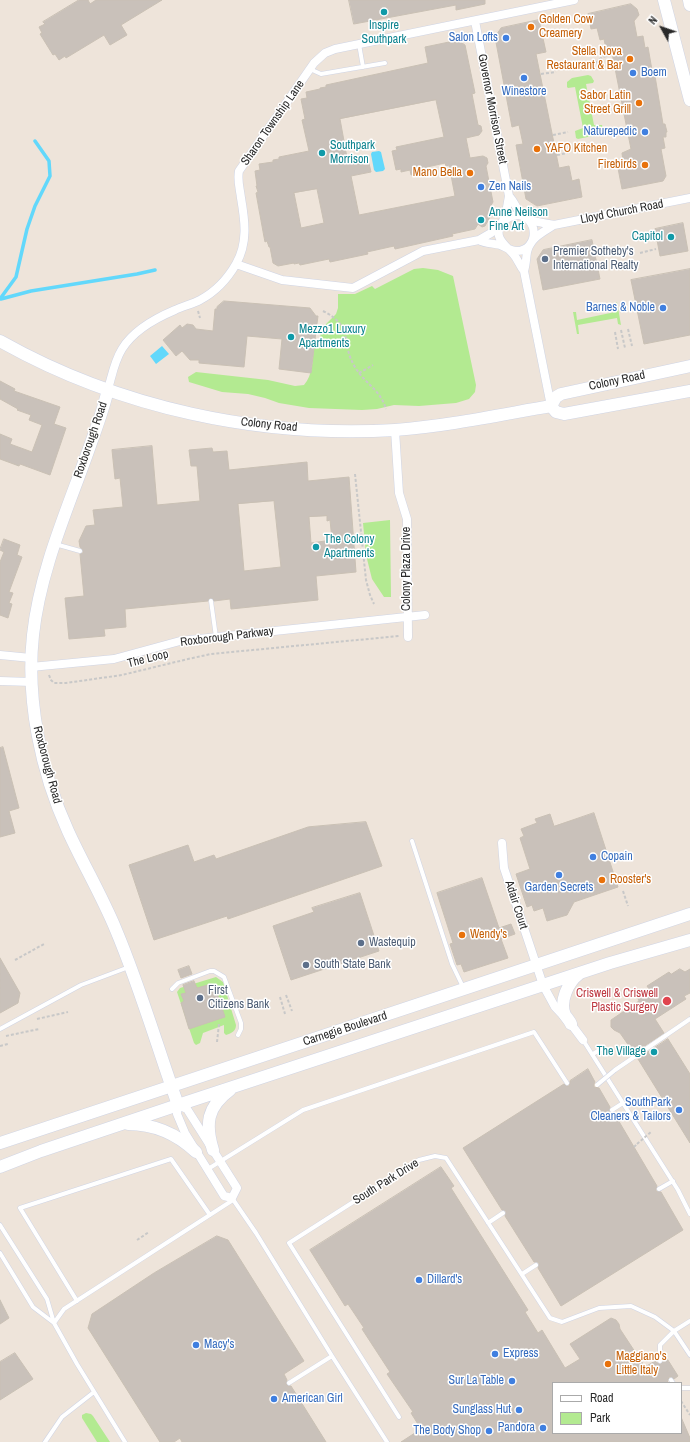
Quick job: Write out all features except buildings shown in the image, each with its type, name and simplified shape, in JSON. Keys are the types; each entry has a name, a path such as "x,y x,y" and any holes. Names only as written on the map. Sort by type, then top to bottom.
{"street":[{"name":"Sharon Township Lane","path":"108,390 113,368 121,351 128,341 156,319 205,297 222,284 236,264 242,249 246,224 238,180 239,172 318,58 335,49 574,0"},
{"path":"664,0 690,100"},
{"path":"689,0 690,5"},
{"name":"Governor Morrison Street","path":"475,21 509,196 506,213 499,229 499,238 506,248 517,258 524,271 551,406"},
{"name":"Governor Morrison Street","path":"509,196 521,214 533,227 534,234 527,252 524,271"},
{"name":"Lloyd Church Road","path":"532,242 541,233 554,225 690,198"},
{"path":"236,264 282,280 350,289 362,285 423,251 479,240 491,233 506,219 513,216 525,218"},
{"name":"Lloyd Church Road","path":"525,218 536,222 554,225"},
{"path":"479,240 499,244 506,248 519,251 527,247 532,242"},
{"name":"Colony Road","path":"0,341 63,372 132,398 180,411 252,424 324,430 395,430 490,418 551,406 556,397 561,394 690,366"},
{"name":"Roxborough Road","path":"108,390 44,578 33,634 31,663 32,682 37,729 42,755 54,796 67,829 112,921 131,966 178,1104"},
{"name":"Colony Road","path":"551,406 556,412 564,414 690,391"},
{"name":"Colony Plaza Drive","path":"395,430 399,493 407,519 408,637"},
{"name":"Roxborough Parkway","path":"0,655 31,663 114,659 180,641 425,615"},
{"path":"0,681 32,682"},
{"name":"Adair Court","path":"502,843 504,868 536,966"},
{"name":"Carnegie Boulevard","path":"0,1144 690,914"},
{"name":"Carnegie Boulevard","path":"3,1168 41,1151 178,1104 580,972 690,940"},
{"path":"536,966 543,985 555,1006 571,1024"},
{"path":"580,972 570,983 564,1003 565,1015 583,1040"},
{"path":"213,1150 208,1129 210,1115 220,1098 238,1085"},
{"path":"178,1104 187,1109 220,1161 237,1188 233,1199 224,1196 185,1133 178,1118 178,1104"},
{"path":"116,1126 131,1124 158,1128 177,1137 196,1152"}],"lane":[{"path":"358,44 363,67"},
{"path":"310,69 321,74 385,63"},
{"path":"55,544 80,551"},
{"path":"210,601 216,638"},
{"path":"412,841 452,964 463,990"},
{"path":"0,1029 77,986 131,966"},
{"path":"172,989 178,983 210,971 214,971 224,977 241,1023 238,1035"},
{"path":"597,1085 615,1070 690,1019"},
{"path":"207,1170 303,1110 534,1032 566,1083"},
{"path":"583,1040 673,1181 690,1214"},
{"path":"593,1054 601,1049"},
{"path":"612,1110 623,1103"},
{"name":"South Park Drive","path":"399,1416 288,1243 419,1160 435,1156 446,1158 550,1318 562,1322 599,1308 631,1306 655,1317 674,1331 690,1355"},
{"path":"77,1301 20,1208 171,1159 210,1215"},
{"path":"659,1189 673,1181"},
{"path":"54,1323 64,1309 233,1199 256,1232 387,1442"},
{"path":"685,1203 690,1200"},
{"path":"488,1223 503,1213"},
{"path":"0,1225 47,1299 54,1323 125,1442"},
{"path":"0,1253 33,1306 54,1323"},
{"path":"522,1274 536,1265"},
{"path":"660,1361 660,1345 674,1331 690,1321"},
{"path":"289,1383 332,1356"},
{"path":"45,1442 62,1417 94,1392"}],"path":[{"path":"610,55 602,57 597,64 612,63"},
{"path":"541,74 556,72"},
{"path":"553,135 568,132"},
{"path":"555,147 571,145 567,153 557,155"},
{"path":"640,253 656,249"},
{"path":"323,311 337,319 342,325 346,335 350,357 359,373 378,393 386,409"},
{"path":"628,329 632,346"},
{"path":"621,330 625,348"},
{"path":"615,332 618,349"},
{"path":"359,373 373,365"},
{"path":"355,474 366,580 374,604"},
{"name":"The Loop","path":"49,675 54,683 66,683 122,675 210,654 399,636"},
{"path":"620,881 636,875"},
{"path":"623,891 628,906"},
{"path":"15,960 44,944"},
{"path":"286,995 292,1011"},
{"path":"280,997 285,1014"},
{"path":"37,1019 68,1012"},
{"path":"217,1042 219,1024"},
{"path":"6,1036 39,1029"},
{"path":"0,1046 8,1044"},
{"path":"634,1147 652,1131"},
{"path":"137,1240 148,1232"},
{"path":"682,1403 690,1415"}],"green space":[{"path":"588,75 591,76 594,81 593,83 586,84 594,125 602,125 604,132 602,134 578,139 576,138 575,131 583,128 575,87 568,88 567,82 572,78"},
{"path":"423,268 438,270 453,276 476,385 475,392 469,399 456,403 419,406 394,405 377,409 362,410 309,408 279,403 248,394 222,392 189,382 188,377 196,372 268,380 295,386 304,385 311,372 314,348 316,348 317,340 320,340 321,329 336,314 338,308 338,294 355,294 372,286 375,289 414,269"},
{"path":"617,302 621,325 618,324 617,318 578,325 579,334 577,334 573,312 576,312 577,320 615,312 614,305"},
{"path":"390,520 391,597 384,597 372,579 366,555 363,523"},
{"path":"216,977 223,982 236,1027 233,1032 226,1035 224,1033 224,1025 203,1033 200,1043 196,1045 194,1043 177,992 180,988"},
{"path":"86,1413 93,1416 110,1442 97,1442 82,1418 82,1415"}],"water":[{"path":"372,152 381,152 385,169 383,171 376,172 374,170 371,154"},
{"path":"162,346 169,354 156,364 150,356"}],"waterway":[{"path":"0,299 16,277 27,229 35,206 50,176 49,161 35,141"},
{"path":"1,299 31,291 155,270"}],"place":[{"name":"Inspire Southpark","path":"384,12"},
{"name":"Golden Cow Creamery","path":"531,27"},
{"name":"Salon Lofts","path":"506,38"},
{"name":"Stella Nova Restaurant & Bar","path":"630,59"},
{"name":"Boem","path":"633,73"},
{"name":"Winestore","path":"524,78"},
{"name":"Sabor Latin Street Grill","path":"639,103"},
{"name":"Naturepedic","path":"645,132"},
{"name":"YAFO Kitchen","path":"537,149"},
{"name":"Southpark Morrison","path":"322,153"},
{"name":"Firebirds","path":"645,165"},
{"name":"Mano Bella","path":"470,173"},
{"name":"Zen Nails","path":"481,187"},
{"name":"Anne Neilson Fine Art","path":"481,220"},
{"name":"Capitol","path":"671,237"},
{"name":"Premier Sotheby's International Realty","path":"545,259"},
{"name":"Barnes & Noble","path":"663,308"},
{"name":"Mezzo1 Luxury Apartments","path":"291,337"},
{"name":"The Colony Apartments","path":"316,547"},
{"name":"Copain","path":"593,857"},
{"name":"Garden Secrets","path":"559,875"},
{"name":"Rooster's","path":"602,880"},
{"name":"Wendy's","path":"462,935"},
{"name":"Wastequip","path":"361,943"},
{"name":"South State Bank","path":"306,965"},
{"name":"First Citizens Bank","path":"200,998"},
{"name":"Criswell & Criswell Plastic Surgery","path":"667,1001"},
{"name":"The Village","path":"654,1052"},
{"name":"SouthPark Cleaners & Tailors","path":"679,1110"},
{"name":"Dillard's","path":"419,1280"},
{"name":"Macy's","path":"196,1345"},
{"name":"Express","path":"495,1354"},
{"name":"Maggiano's Little Italy","path":"608,1364"},
{"name":"Sur La Table","path":"512,1381"},
{"name":"American Girl","path":"274,1399"},
{"name":"Sunglass Hut","path":"519,1410"},
{"name":"Pandora","path":"543,1428"},
{"name":"The Body Shop","path":"489,1431"}]}
